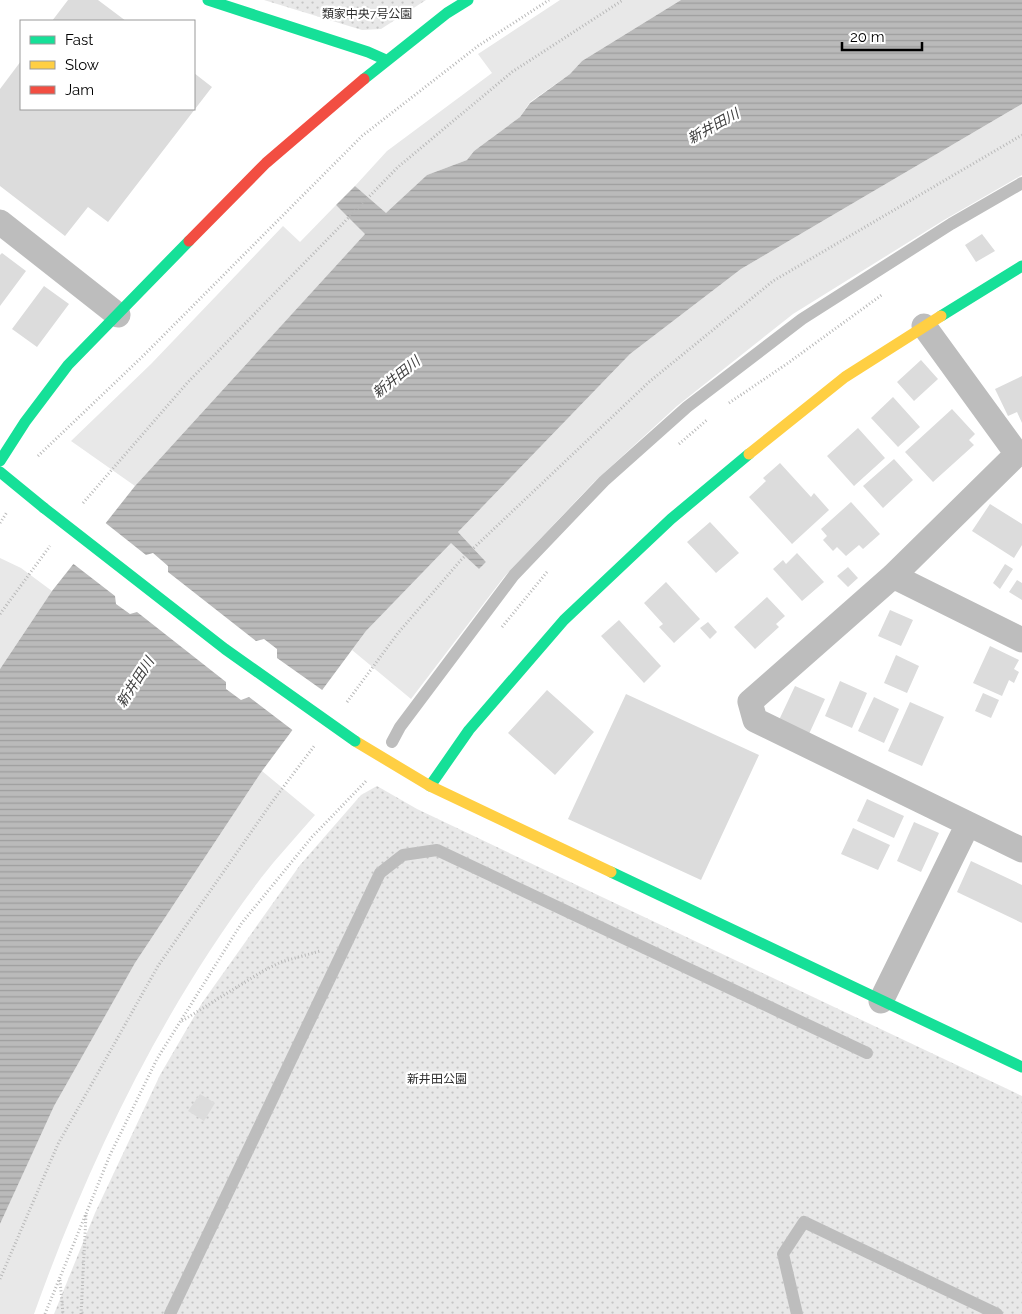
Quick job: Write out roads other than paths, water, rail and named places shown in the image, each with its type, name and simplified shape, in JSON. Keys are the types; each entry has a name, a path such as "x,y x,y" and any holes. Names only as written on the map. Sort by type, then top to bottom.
{"street":[{"path":"208,0 368,52 386,60"},
{"path":"468,0 447,13 386,60 266,163 68,365 24,422 2,476 225,649 355,741 430,786 1022,1067"},
{"path":"0,222 118,315"},
{"path":"430,786 469,730 564,620 664,525 761,444 846,377 924,326 1022,266"},
{"path":"924,326 1020,453 893,576 750,702 755,720 1022,850"},
{"path":"893,576 1022,640"},
{"path":"881,1001 968,824"}],"lane":[{"path":"392,742 400,727 514,575 604,481 673,419 802,319 952,224 1022,183"},
{"path":"170,1314 380,873 403,855 437,850 867,1053"},
{"path":"797,1314 783,1254 804,1222 997,1314"}],"water":[{"name":"新井田川","path":"681,0 1022,0 1022,104 741,269 630,354 458,532 486,562 479,569 451,543 366,631 262,771 135,963 54,1106 0,1224 0,669 52,591 135,486 365,234 336,205 355,186 386,213 427,175 467,160 474,151 520,117 530,103 570,74 582,61"}],"park label":[{"name":"類家中央7号公園","path":"367,14"},
{"name":"新井田公園","path":"437,1079"}]}
